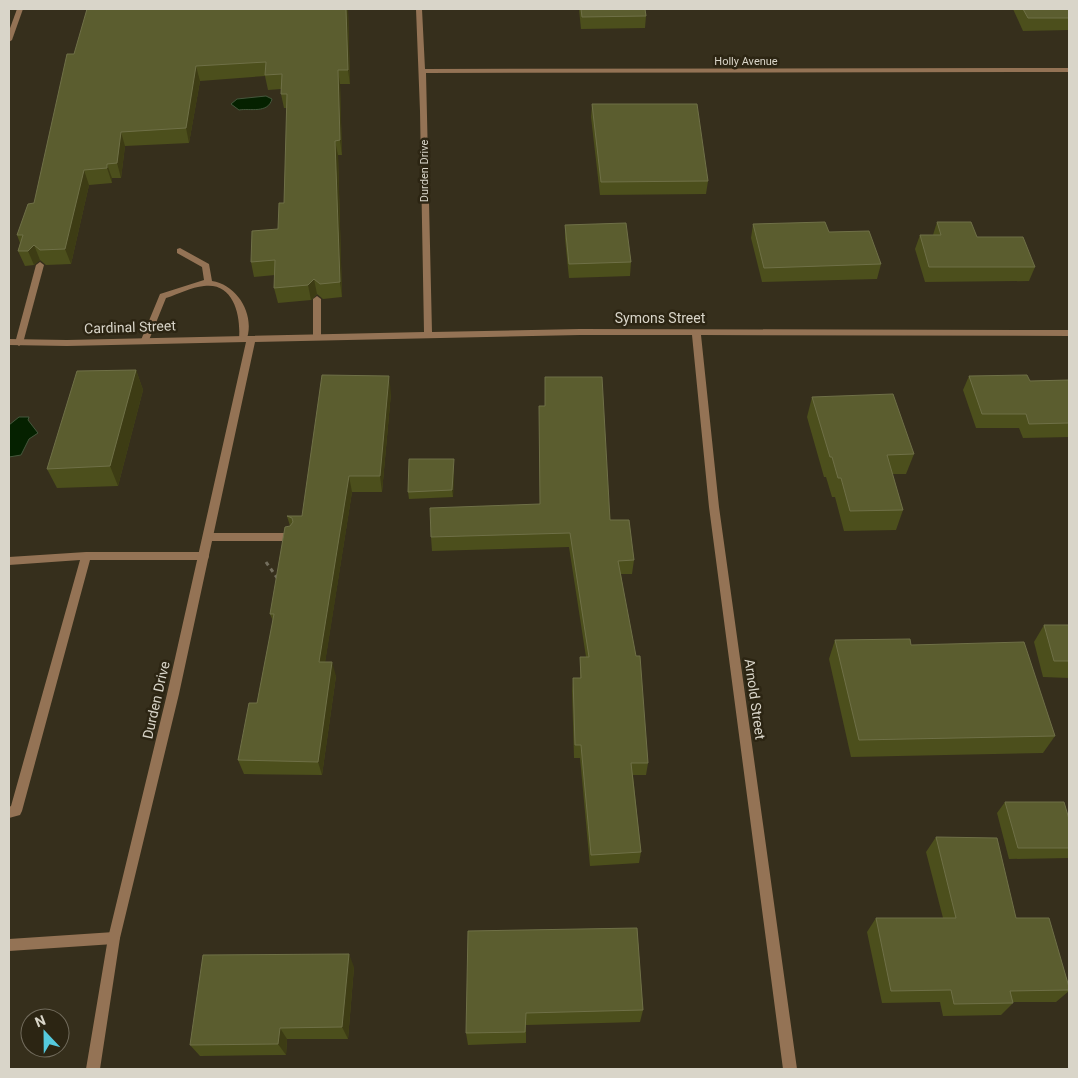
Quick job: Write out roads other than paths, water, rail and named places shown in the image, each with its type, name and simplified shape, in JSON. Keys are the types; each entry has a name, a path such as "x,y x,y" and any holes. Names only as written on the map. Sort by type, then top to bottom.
{"street":[{"path":"9,40 20,9"},
{"name":"Durden Drive","path":"419,9 428,334"},
{"name":"Holly Avenue","path":"422,71 1069,70"},
{"path":"145,340 163,296 208,283 206,266 180,251"},
{"path":"19,342 40,265"},
{"name":"Durden Drive","path":"93,1069 114,938 171,703 204,556 247,339 246,324 242,310 230,290 208,283"},
{"path":"317,299 317,337"},
{"name":"Symons Street","path":"247,339 428,334 696,332 1069,333"},
{"name":"Arnold Street","path":"696,332 714,507 790,1069"},
{"name":"Cardinal Street","path":"9,342 247,339"},
{"path":"208,537 290,537"},
{"path":"9,812 16,811 86,556"},
{"path":"9,561 86,556 204,556"},
{"path":"9,945 114,938"}]}
